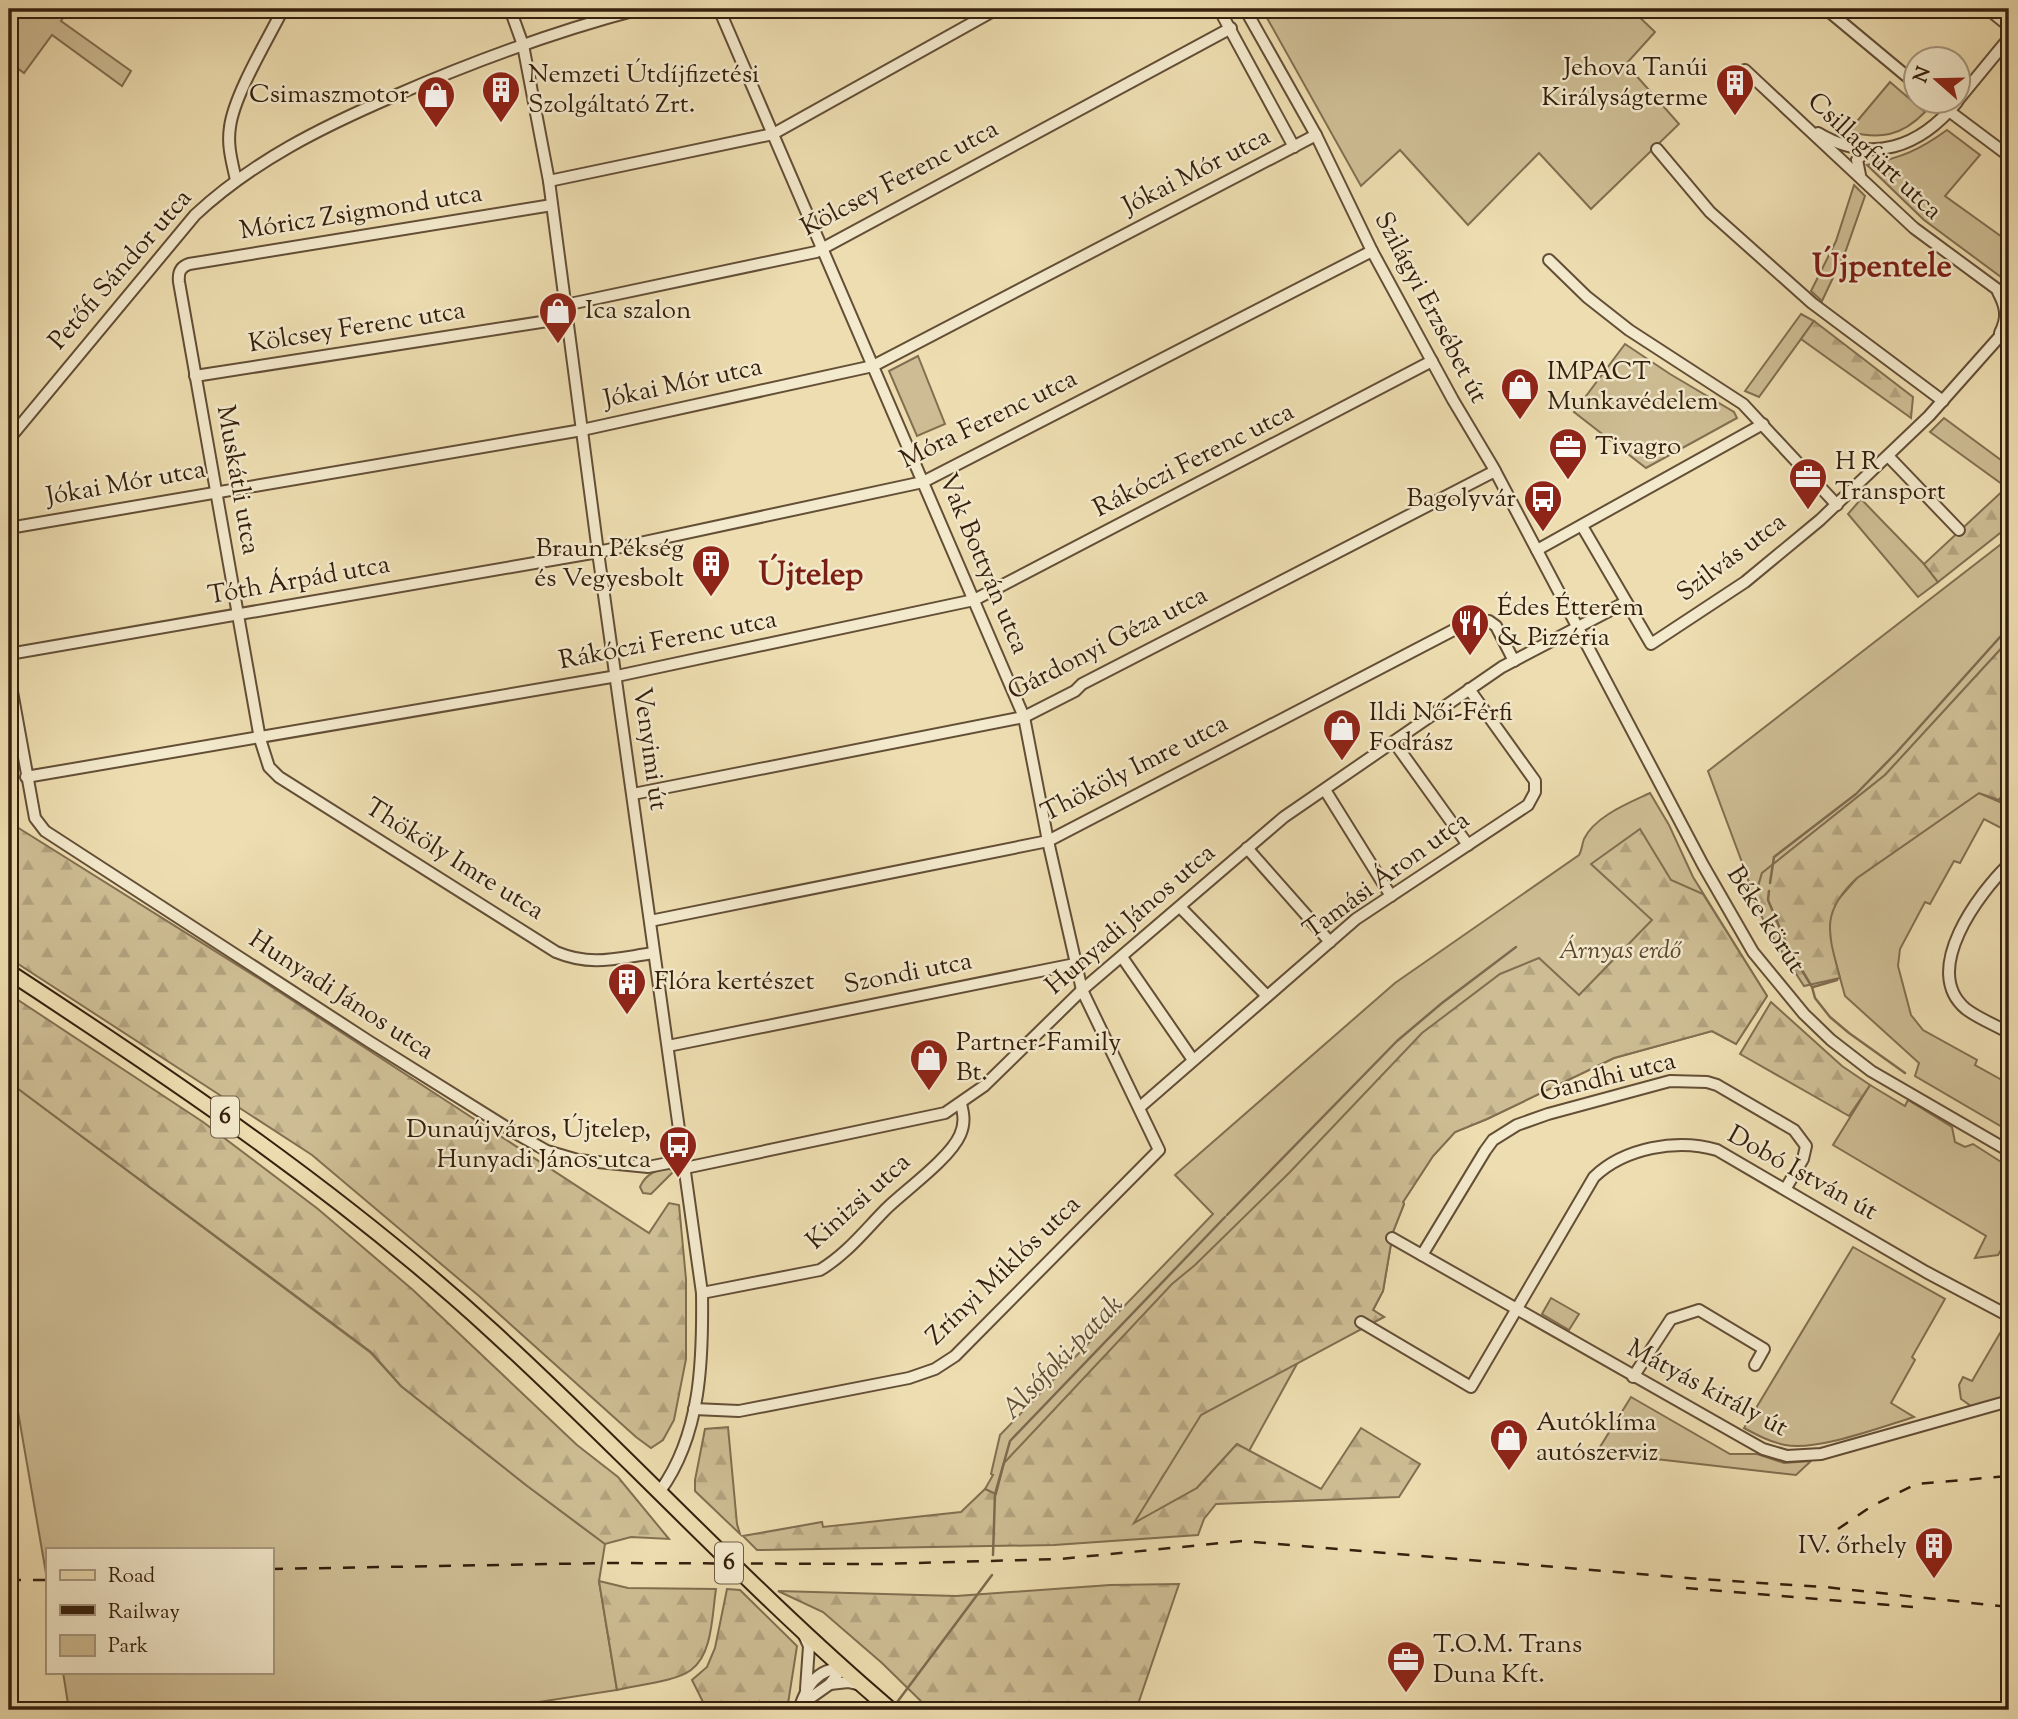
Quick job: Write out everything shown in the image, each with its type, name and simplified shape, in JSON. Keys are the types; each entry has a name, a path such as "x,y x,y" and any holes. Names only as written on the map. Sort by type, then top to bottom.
{"main road":[{"name":"6","path":"9,972 163,1073 333,1198 492,1330 660,1491 732,1566 888,1708"}],"street":[{"path":"236,180 229,146 230,125 242,92 283,9"},
{"name":"Venyimi út","path":"510,9 523,45 549,181 702,1293 703,1345 694,1409 675,1468 660,1491"},
{"name":"Petőfi Sándor utca","path":"9,439 172,241 195,215 236,180 288,146 421,84 523,45 640,9"},
{"name":"Vak Bottyán utca","path":"719,9 1024,717 1048,841 1082,990 1159,1150"},
{"path":"549,181 773,134 997,9"},
{"path":"1219,9 1294,148"},
{"name":"Szilágyi Erzsébet út","path":"1245,9 1316,135 1372,251 1578,626"},
{"path":"1826,9 1902,72"},
{"path":"1988,9 2009,26"},
{"name":"Kölcsey Ferenc utca","path":"565,305 799,256 822,248 1231,28"},
{"path":"1972,84 2009,38"},
{"name":"Csillagfürt utca","path":"1745,70 1921,234 2009,298"},
{"path":"1807,126 1838,143 1868,149 1885,149 1917,138 1943,116"},
{"path":"1956,116 2009,156"},
{"name":"Jókai Mór utca","path":"9,528 582,430 873,366 1316,135"},
{"path":"1657,149 1710,212 1802,294 1943,401"},
{"path":"1861,178 1857,160 1868,149"},
{"name":"Móricz Zsigmond utca","path":"179,271 184,265 552,205"},
{"name":"Móra Ferenc utca","path":"598,552 923,482 1372,251"},
{"path":"1549,260 1587,298 1622,324 1743,404 1837,505"},
{"name":"Muskátli utca","path":"179,271 178,282 260,739"},
{"path":"1997,289 2006,311 2005,323 1999,335"},
{"name":"Kölcsey Ferenc utca","path":"195,376 567,318"},
{"name":"Szilvás utca","path":"1626,602 1651,644 1745,583 1837,505 1888,456 1943,401 2009,326"},
{"name":"Rákóczi Ferenc utca","path":"26,777 617,676 974,600 1432,361"},
{"path":"1536,550 1763,424"},
{"path":"1888,456 1959,530"},
{"name":"Gárdonyi Géza utca","path":"633,794 1024,717 1075,691 1094,678 1495,471"},
{"path":"1582,526 1626,602"},
{"name":"Tóth Árpád utca","path":"9,654 598,552"},
{"name":"Hunyadi János utca","path":"9,675 35,818 45,831 174,916 547,1151 578,1160 648,1167 684,1164 945,1113 961,1104 984,1086 1082,990 1284,817 1469,689 1514,661 1626,602"},
{"name":"Thököly Imre utca","path":"650,921 1048,841 1469,622 1485,620 1496,626 1514,661"},
{"name":"Béke körút","path":"1578,626 1703,865 1753,952 1771,977 1831,1040 1871,1071 2009,1151"},
{"name":"Tamási Áron utca","path":"1140,1107 1356,919 1528,805 1536,787 1535,781 1469,689"},
{"name":"Thököly Imre utca","path":"260,739 269,767 279,777 556,951 574,960 590,962 654,953"},
{"path":"1394,742 1468,845"},
{"path":"1325,790 1391,896"},
{"path":"1247,848 1330,942"},
{"path":"2009,864 1989,884 1951,950 1948,974 1953,991 1965,1008 2009,1033"},
{"path":"1181,907 1267,996"},
{"path":"1122,957 1193,1060"},
{"name":"Szondi utca","path":"668,1046 1075,964"},
{"name":"Gandhi utca","path":"1422,1255 1485,1151 1503,1133 1548,1114 1670,1081 1697,1081 1717,1085 1794,1130 1805,1146 1803,1159 1786,1188"},
{"name":"Kinizsi utca","path":"702,1293 820,1270 834,1262 950,1150 960,1136 965,1120 961,1104"},
{"name":"Dobó István út","path":"1360,1322 1471,1387 1587,1186 1602,1170 1617,1160 1672,1144 1717,1150 1926,1272 2009,1316"},
{"name":"Zrínyi Miklós utca","path":"694,1409 739,1411 909,1378 936,1369 955,1356 1159,1150"},
{"path":"1392,1238 1516,1310"},
{"name":"Mátyás király út","path":"1516,1310 1763,1449 1787,1456 1821,1454 2009,1401"},
{"path":"1633,1377 1671,1320 1699,1310 1764,1349 1755,1365"},
{"path":"800,1710 806,1689 809,1646 802,1631"},
{"path":"806,1689 818,1674 831,1668 842,1668"},
{"path":"800,1710 806,1701 830,1684 842,1668"},
{"path":"830,1684 848,1682 861,1685"}],"green space":[{"path":"9,9 69,9 61,21 131,71 122,86 52,35 24,73 9,62"},
{"path":"1262,9 1631,9 1655,32 1626,64 1679,124 1591,209 1539,153 1468,225 1400,150 1361,186"},
{"path":"1890,82 1902,92 1902,116 1920,116 1907,127 1890,134 1848,132"},
{"path":"1947,130 1980,155 1945,196 2009,242 2009,283 1924,220 1867,165 1909,152"},
{"path":"1854,185 1865,196 1846,250 1822,301 1811,291 1836,241"},
{"path":"1801,314 1814,321 1759,397 1745,391"},
{"path":"1814,321 1913,397 1911,418 1801,339"},
{"path":"1625,344 1734,412 1737,418 1646,468 1574,412"},
{"path":"918,356 945,424 917,436 889,371"},
{"path":"1944,418 2009,466 2009,485 2006,487 1930,432"},
{"path":"2009,485 2009,526 1938,582 1924,564"},
{"path":"1861,499 1938,582 1918,597 1848,514"},
{"path":"2009,538 2009,640 1885,775 1762,873 1754,900 1708,771"},
{"path":"2009,640 2009,784 1999,800 1979,793 1857,878 1837,902 1830,924 1832,948 1840,978 1804,986 1768,930 1754,900 1762,873 1885,775"},
{"name":"Árnyas erdő","path":"1650,793 1669,825 1693,877 1767,996 1736,1044 1712,1031 1614,1058 1455,1132 1433,1156 1403,1202 1393,1232 1383,1291 1373,1310 1384,1317 1298,1362 1249,1451 1237,1444 1197,1488 1133,1524 996,1495 985,1489 993,1475 991,1474 1000,1435 1213,1214 1175,1175 1395,983 1579,855 1589,831 1604,817"},
{"path":"1979,793 2009,806 2009,832 1984,819 1960,863 1954,861 1930,904 1925,902 1900,949 1898,966 1911,1015 1923,1030 1977,1060 1975,1065 2009,1084 2009,1131 1915,1076 1919,1063 1845,996 1831,945 1829,919 1836,902 1857,878"},
{"path":"9,822 258,978 649,1233 669,1203 679,1205 686,1279 686,1359 674,1420 663,1440 651,1448 636,1437 479,1296 312,1155 9,958"},
{"name":"Árnyas erdő","path":"1640,829 1671,880 1703,894 1767,996 1736,1044 1712,1031 1614,1058 1455,1132 1433,1156 1403,1202 1393,1232 1383,1291 1373,1310 1384,1317 1201,1415 1134,1523 1197,1488 1237,1444 1321,1489 1361,1428 1420,1464 1399,1497 1216,1504 1204,1519 1198,1535 1054,1545 757,1550 743,1536 822,1522 823,1527 961,1512 985,1489 996,1494 1004,1463 1172,1284 1289,1173 1422,1033 1500,974 1539,958 1579,995 1652,920 1591,864"},
{"path":"9,994 203,1122 318,1209 413,1290 577,1445 618,1477 669,1539 631,1537 605,1544 401,1386 371,1352 9,1082"},
{"path":"1771,1002 1842,1066 1870,1085 1849,1116 1740,1054"},
{"path":"9,1082 371,1353 401,1386 605,1544 599,1581 617,1690 486,1710 69,1710 63,1674 273,1674 273,1548 46,1548 46,1573 9,1360"},
{"path":"1870,1085 1905,1106 1908,1100 1952,1127 1955,1142 1965,1147 1973,1144 2009,1167 2009,1236 1998,1255 1975,1258 1986,1236 1833,1145"},
{"path":"667,1168 674,1171 651,1194 643,1193 640,1187 644,1179"},
{"path":"1853,1247 1945,1299 1912,1357 1915,1360 1891,1403 1914,1417 1849,1437 1799,1446 1774,1442 1744,1428"},
{"path":"1551,1298 1579,1314 1569,1330 1542,1314"},
{"path":"2000,1333 2009,1338 2009,1395 1971,1406 1961,1399 1959,1385 1963,1377 1972,1381"},
{"path":"1631,1397 1730,1454 1757,1454 1784,1463 1811,1461 1796,1475 1612,1454 1600,1447"},
{"path":"728,1427 740,1534 695,1491 705,1429"},
{"path":"599,1581 628,1588 716,1589 708,1644 698,1663 691,1670 675,1677 617,1690"},
{"path":"1179,1584 1136,1710 930,1710 882,1663 823,1612 778,1591 956,1596 1110,1585"},
{"path":"727,1589 740,1590 797,1646 787,1710 707,1710 692,1680 707,1667 715,1648"}],"waterway":[{"path":"1770,883 1774,857 1856,794 2009,627"},
{"path":"1769,891 1768,900 1787,945 1812,987 1815,998 1830,1017 1849,1033 1905,1073"},
{"name":"Alsófoki-patak","path":"1227,1215 1397,1041 1516,947"},
{"path":"1813,987 1837,980"},
{"name":"Alsófoki-patak","path":"993,1555 995,1494 1010,1441 1225,1217"},
{"name":"Alsófoki-patak","path":"895,1705 992,1575"}],"railway":[{"path":"1838,1529 1872,1506 1916,1484 2009,1476"},
{"path":"273,1569 608,1563 880,1564 1060,1559 1242,1541 1825,1587 2009,1607"},
{"path":"9,1580 46,1580"},
{"path":"1686,1588 1913,1607"}],"place":[{"name":"Jehova Tanúi Királyságterme","path":"1735,117"},
{"name":"Nemzeti Útdíjfizetési Szolgáltató Zrt.","path":"501,124"},
{"name":"Csimaszmotor","path":"436,129"},
{"name":"Ica szalon","path":"558,345"},
{"name":"IMPACT Munkavédelem","path":"1520,421"},
{"name":"Tivagro","path":"1568,481"},
{"name":"H R Transport","path":"1808,511"},
{"name":"Bagolyvár","path":"1543,533"},
{"name":"Braun Pékség és Vegyesbolt","path":"711,598"},
{"name":"Édes Étterem & Pizzéria","path":"1470,657"},
{"name":"Ildi Női-Férfi Fodrász","path":"1342,762"},
{"name":"Flóra kertészet","path":"627,1016"},
{"name":"Partner-Family Bt.","path":"929,1092"},
{"name":"Dunaújváros, Újtelep, Hunyadi János utca","path":"678,1179"},
{"name":"Autóklíma autószerviz","path":"1509,1472"},
{"name":"IV. őrhely","path":"1934,1580"},
{"name":"T.O.M. Trans Duna Kft.","path":"1406,1694"}],"district":[{"name":"Újpentele","path":"1882,268"},
{"name":"Újtelep","path":"811,576"}]}
